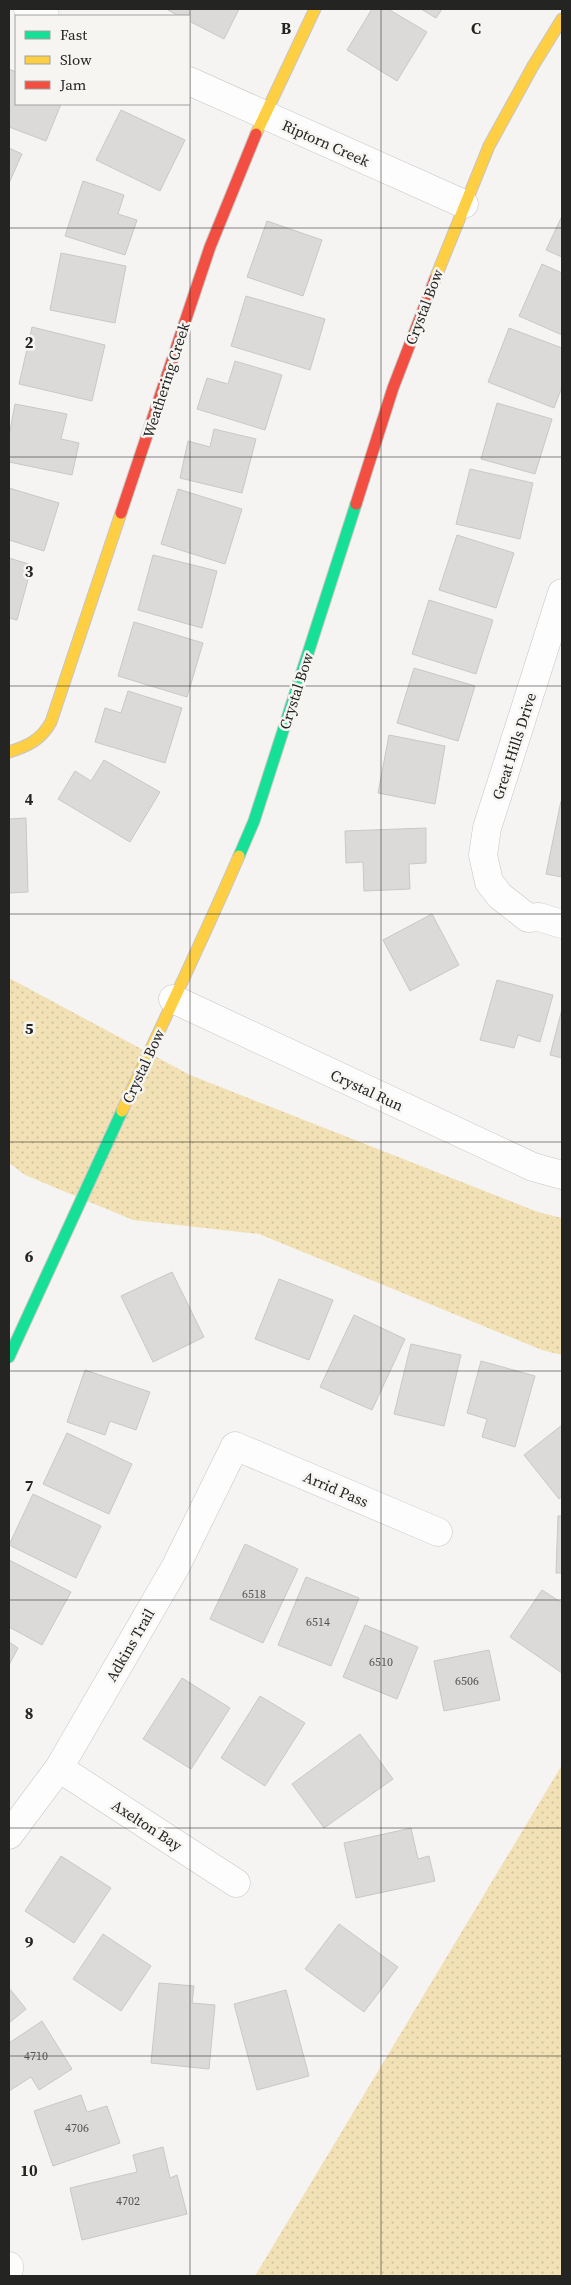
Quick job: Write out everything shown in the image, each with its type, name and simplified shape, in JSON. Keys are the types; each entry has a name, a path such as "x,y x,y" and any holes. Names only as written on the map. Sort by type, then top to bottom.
{"street":[{"path":"28,9 43,15"},
{"name":"Weathering Creek","path":"9,752 29,747 41,737 50,722 64,689 210,247 264,115 316,9"},
{"name":"Crystal Bow","path":"9,1357 173,999 201,945 254,821 393,388 464,204 489,146 533,66 562,19"},
{"name":"Riptorn Creek","path":"190,81 464,204"},
{"name":"Great Hills Drive","path":"562,597 487,828 483,856 489,882 500,896 528,918 539,917 562,924"},
{"name":"Crystal Run","path":"173,999 533,1167 562,1175"},
{"name":"Arrid Pass","path":"235,1446 438,1532"},
{"name":"Adkins Trail","path":"9,1835 59,1768 176,1566 235,1446"},
{"name":"Axelton Bay","path":"59,1768 236,1882"}],"shaded area":[{"path":"9,978 190,1075 538,1212 562,1218 562,1355 542,1350 259,1234 133,1220 25,1175 9,1163"},
{"path":"562,1765 562,2276 255,2276"}],"building":[{"path":"239,9 224,39 190,22 190,15 177,15 168,10"},
{"path":"372,9 388,9 427,32 397,81 347,50"},
{"path":"421,9 442,9 436,18"},
{"path":"9,69 15,72 15,105 61,105 46,141 9,127"},
{"path":"121,110 185,140 160,191 96,160"},
{"path":"9,148 22,154 9,183"},
{"path":"83,181 124,195 118,214 137,220 125,255 65,236"},
{"path":"562,216 562,257 546,250"},
{"path":"267,221 322,240 303,296 247,277"},
{"path":"61,253 126,266 115,323 50,310"},
{"path":"542,264 562,273 562,335 519,316"},
{"path":"246,296 325,319 310,370 231,346"},
{"path":"32,327 105,345 92,401 19,384"},
{"path":"509,328 562,348 562,387 554,408 488,382"},
{"path":"235,361 282,375 265,430 197,409 207,378 228,384"},
{"path":"497,403 552,419 535,474 481,459"},
{"path":"15,404 67,414 61,439 79,443 72,475 9,462 9,436"},
{"path":"214,429 256,439 242,493 180,478 188,441 210,447"},
{"path":"470,469 533,483 520,539 456,524"},
{"path":"9,488 59,503 44,551 9,540"},
{"path":"178,489 242,509 225,564 161,544"},
{"path":"457,535 514,553 496,608 439,590"},
{"path":"153,555 217,571 202,628 138,610"},
{"path":"9,558 32,565 17,620 9,618"},
{"path":"429,600 493,620 476,674 412,654"},
{"path":"134,622 203,643 187,697 118,676"},
{"path":"414,668 475,686 458,741 397,723"},
{"path":"128,691 182,708 165,763 95,742 105,708 121,713"},
{"path":"389,735 445,746 435,804 378,793"},
{"path":"104,760 160,792 130,842 58,799 75,771 91,781"},
{"path":"562,802 562,877 546,874"},
{"path":"26,818 28,892 9,893 9,819"},
{"path":"426,828 426,863 409,864 410,889 364,891 363,862 346,863 345,831"},
{"path":"432,914 459,965 410,991 383,940"},
{"path":"497,980 553,995 540,1042 518,1035 514,1048 480,1040"},
{"path":"562,1009 562,1058 550,1055"},
{"path":"172,1272 204,1337 153,1362 121,1296"},
{"path":"279,1279 333,1300 309,1360 255,1339"},
{"path":"354,1315 405,1339 372,1410 320,1387"},
{"path":"411,1344 461,1355 444,1426 394,1414"},
{"path":"481,1361 535,1376 515,1447 482,1437 487,1419 467,1413"},
{"path":"85,1370 150,1392 136,1430 110,1421 105,1435 67,1422"},
{"path":"562,1425 562,1496 559,1499 524,1455"},
{"path":"67,1433 132,1464 109,1514 43,1484"},
{"path":"33,1494 101,1526 76,1578 9,1545"},
{"path":"558,1516 562,1516 562,1573 556,1573"},
{"path":"245,1544 298,1569 263,1643 210,1619"},
{"path":"9,1560 71,1592 42,1645 9,1627"},
{"path":"306,1577 359,1598 331,1666 278,1645"},
{"path":"542,1590 562,1603 562,1673 510,1637"},
{"path":"365,1625 418,1647 397,1699 343,1677"},
{"path":"9,1642 18,1648 9,1665"},
{"path":"489,1650 500,1700 444,1711 434,1661"},
{"path":"182,1678 230,1708 191,1769 143,1739"},
{"path":"260,1696 305,1723 265,1786 221,1758"},
{"path":"360,1734 393,1779 324,1828 292,1784"},
{"path":"411,1828 418,1859 429,1856 435,1881 356,1898 344,1843"},
{"path":"61,1856 111,1888 74,1943 25,1911"},
{"path":"339,1924 398,1967 364,2012 305,1969"},
{"path":"103,1934 151,1966 121,2011 73,1979"},
{"path":"159,1983 194,1986 192,2003 215,2005 209,2069 151,2063"},
{"path":"9,1988 26,2009 9,2023"},
{"path":"286,1990 309,2076 257,2090 234,2004"},
{"path":"42,2021 72,2069 39,2090 31,2077 9,2091 9,2043"},
{"path":"81,2095 87,2112 107,2106 120,2143 53,2166 34,2111"},
{"path":"163,2147 170,2178 177,2175 187,2214 82,2240 70,2188 137,2172 133,2155"}],"traffic: fast":[{"path":"239,856 254,821 356,504"},
{"path":"9,1357 122,1111"}],"traffic: slow":[{"path":"256,134 315,9"},
{"path":"435,279 489,146 533,66 562,19"},
{"path":"9,752 33,742 51,722 121,513"},
{"path":"122,1111 239,856"}],"traffic: jam":[{"path":"121,513 210,247 256,134"},
{"path":"356,504 393,388 435,279"}]}
